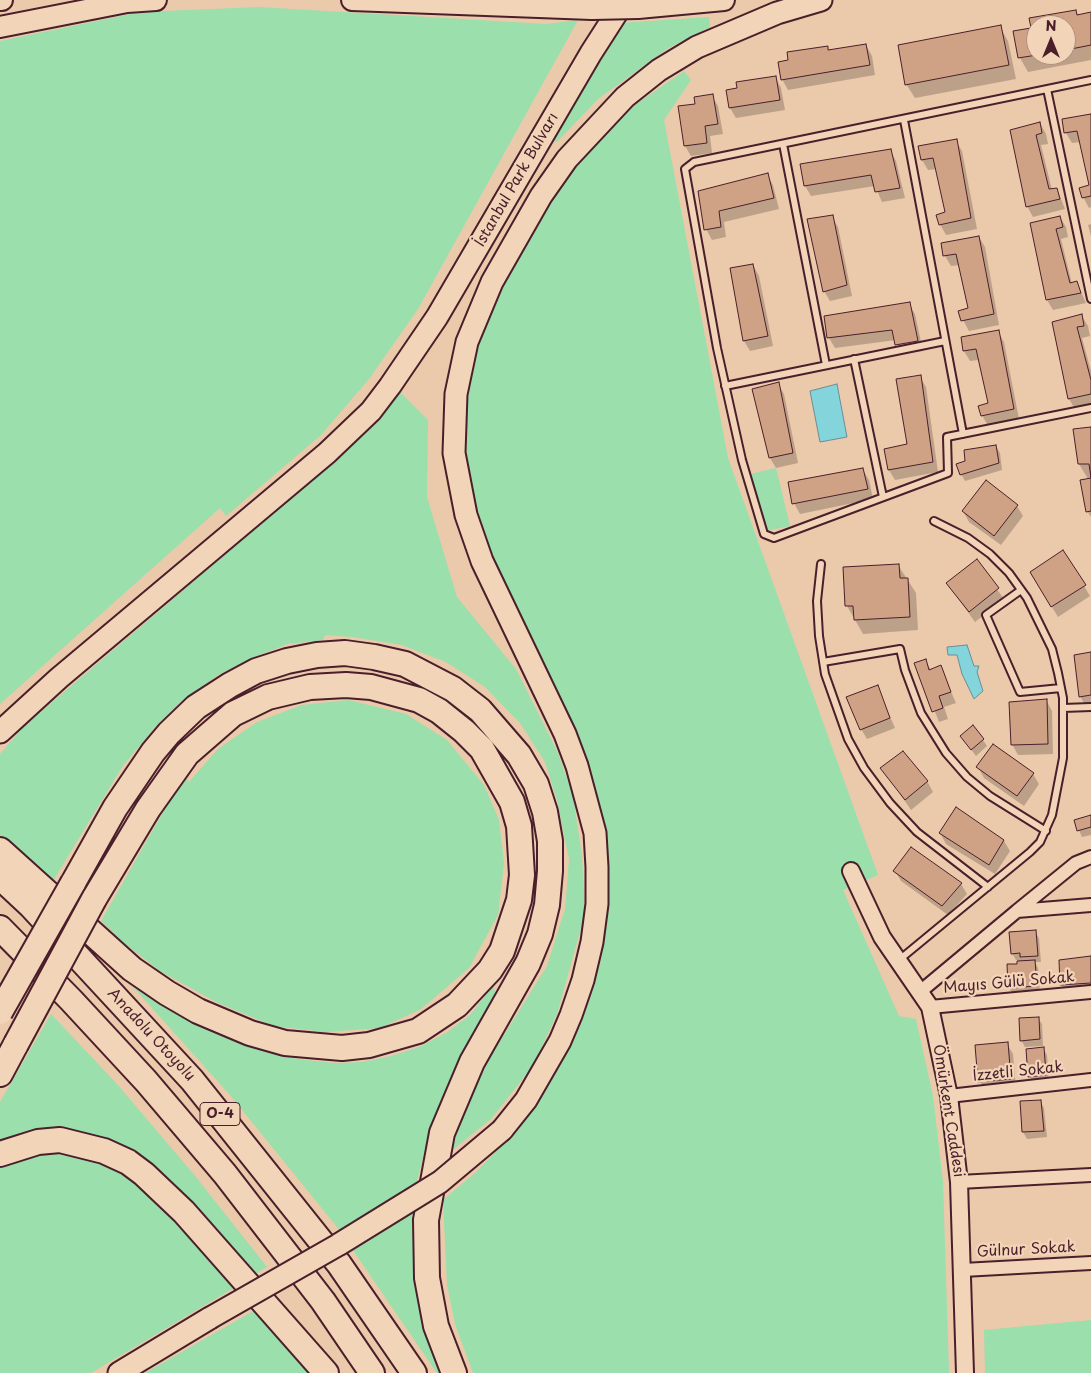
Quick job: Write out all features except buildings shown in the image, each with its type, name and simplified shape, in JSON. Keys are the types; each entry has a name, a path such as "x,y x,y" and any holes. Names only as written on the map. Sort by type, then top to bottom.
{"highway":[{"path":"119,1373 440,1182 502,1130 526,1100 560,1041 583,980 592,942 596,904 597,867 595,834 577,766 565,734 482,560 466,515 454,453 456,394 467,342 492,282 541,196 567,159 625,97 659,70 697,46 760,20 821,0"},
{"name":"İstanbul Park Bulvarı","path":"0,732 52,684 327,453 371,411 408,360 463,274 591,53 631,4"},
{"path":"0,1012 115,808 153,752 196,707 256,671 317,655 345,653 374,656 405,664 453,689 480,710 514,749 536,784 550,841 550,871 540,934 528,963 472,1062 442,1133 434,1166 426,1220 427,1278 436,1326 454,1373"},
{"path":"0,850 132,969 166,993 198,1011 250,1033 285,1043 342,1048 369,1045 418,1031 457,1005 490,970 502,951 519,900 522,875 519,826 512,802 482,749 464,731 439,711 419,700 371,687 346,685 310,687 268,698 233,714 187,754 148,809 94,899 16,1044 0,1074"},
{"name":"Anadolu Otoyolu","path":"0,877 32,906 192,1080 339,1264 414,1373"},
{"name":"O-4","path":"0,928 72,1000 146,1081 225,1174 323,1301 372,1373"},
{"path":"0,1154 38,1142 60,1140 104,1151 128,1162 144,1174 184,1212 326,1373"}],"main road":[{"path":"0,27 127,2 156,0"},
{"path":"352,0 592,9 631,4 724,0"}],"street":[{"path":"921,991 1076,863 1091,857"},
{"name":"Ömürkent Caddesi","path":"852,871 882,937 921,991 930,1007 949,1096 959,1182 965,1373"},
{"path":"1017,911 1091,905"},
{"name":"Mayıs Gülü Sokak","path":"930,1007 1091,992"},
{"name":"İzzetli Sokak","path":"949,1096 1091,1080"},
{"path":"959,1182 1091,1175"},
{"name":"Gülnur Sokak","path":"963,1270 1091,1263"}],"lane":[{"path":"1091,80 694,162 685,169 716,348 742,460 764,534 774,538 948,473 947,437 1091,408"},
{"path":"1047,89 1088,274 1091,299"},
{"path":"904,120 963,434"},
{"path":"783,144 826,365"},
{"path":"725,386 946,340"},
{"path":"854,360 883,497"},
{"path":"898,961 1030,852 1046,831 1061,773 1065,731 1061,688 1052,650 1040,623 1021,590 1009,573 990,554 968,538 934,521"},
{"path":"821,564 817,601 823,662 837,712 848,739 864,768 890,803 917,832 988,887"},
{"path":"1021,590 986,615 1020,692 1061,688"},
{"path":"823,662 900,649 904,670 921,713 946,753 967,777 990,796 1046,831"},
{"path":"1064,708 1091,707"}],"green space":[{"path":"259,7 546,24 578,20 418,309 369,379 321,435 226,516 220,508 0,704 0,41 140,12"},
{"path":"709,17 710,27 667,49 598,99 557,142 547,138 620,23"},
{"path":"684,71 691,80 664,120 728,458 878,875 843,890 899,1016 916,1019 933,1096 943,1182 949,1373 473,1373 455,1324 447,1285 443,1200 476,1172 513,1134 544,1093 578,1030 601,959 606,898 606,872 478,529 461,438 465,391 476,349 504,276 577,158 629,109"},
{"path":"399,391 428,420 427,497 457,597 516,669 558,753 573,796 582,856 585,914 557,1014 533,1066 491,1119 450,1152 471,1097 489,1059 547,966 565,909 569,859 557,800 545,762 520,723 485,687 446,662 402,645 353,637 325,635 323,640 288,644 254,657 218,675 183,700 155,727 122,767 53,881 0,835 0,754 23,727 261,524 341,453"},
{"path":"776,468 790,526 766,531 750,474"},
{"path":"348,700 406,714 447,740 484,785 499,820 504,863 498,915 469,968 421,1009 380,1028 325,1032 274,1026 218,1003 160,971 124,943 101,921 175,791 186,778 189,782 218,749 257,722 302,705"},
{"path":"117,969 209,1028 267,1050 298,1059 335,1063 362,1062 391,1056 419,1047 446,1033 470,1015 493,986 496,995 473,1034 432,1124 418,1177 414,1221 414,1266 422,1324 441,1373 437,1373 337,1227 230,1095"},
{"path":"51,1014 117,1084 196,1177 267,1267 251,1276 138,1161 0,1144 0,1102"},
{"path":"67,1147 138,1179 237,1286 91,1373 0,1373 0,1164 30,1153"},
{"path":"255,1310 310,1373 145,1373"},
{"path":"1091,1320 1091,1373 985,1373 984,1330"}],"water":[{"path":"837,384 847,437 820,442 810,391"},
{"path":"967,645 974,666 979,666 977,672 983,691 974,699 962,674 957,655 948,655 947,647"}]}
